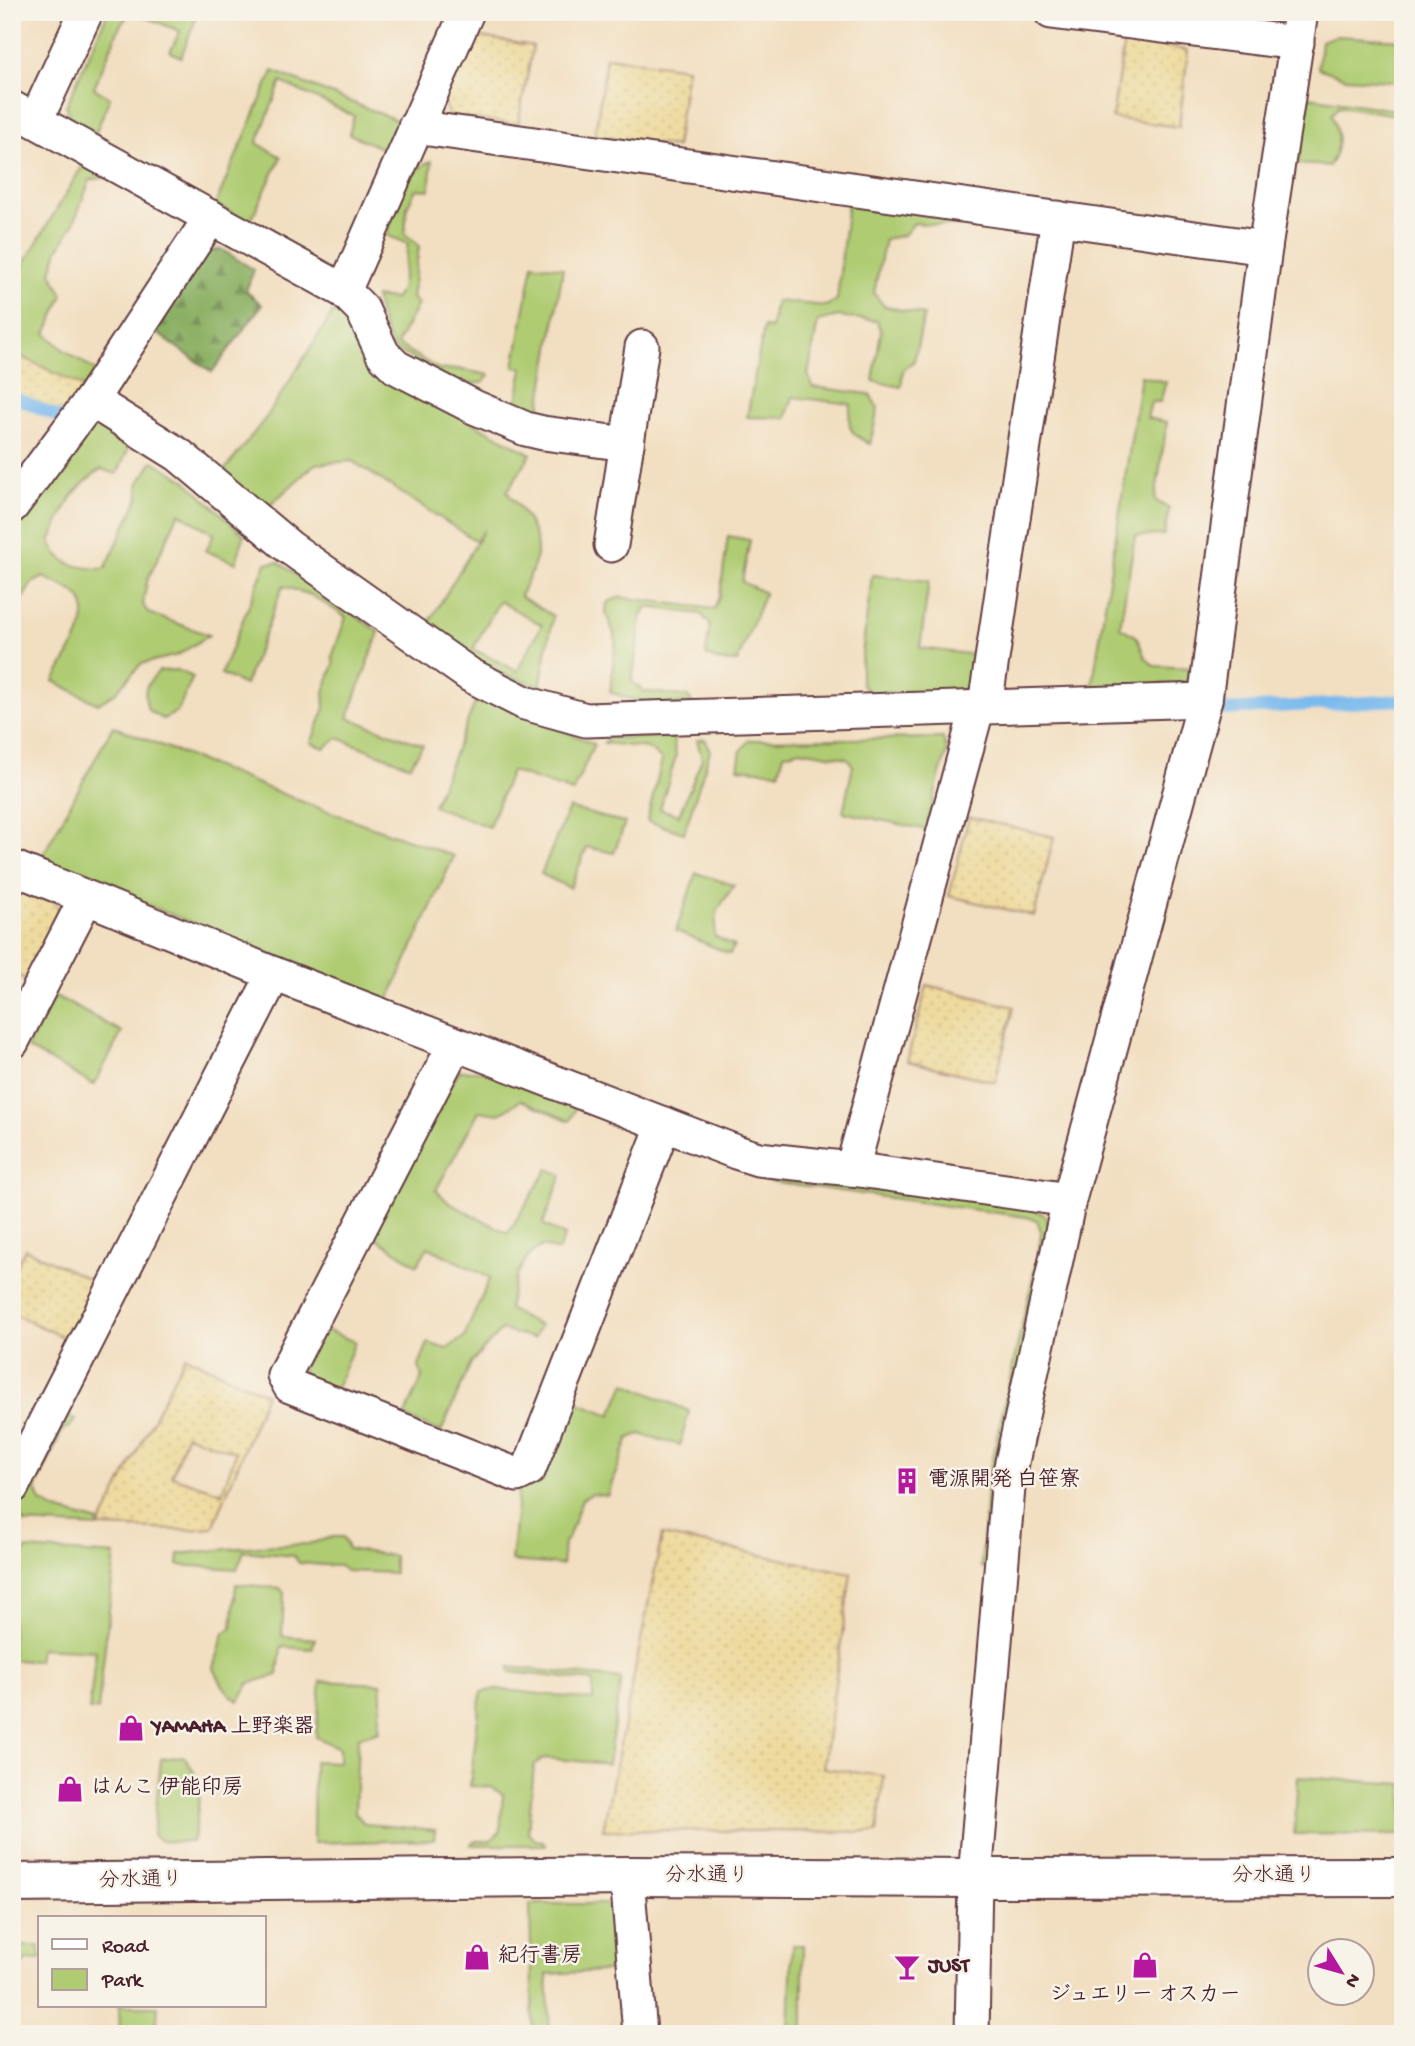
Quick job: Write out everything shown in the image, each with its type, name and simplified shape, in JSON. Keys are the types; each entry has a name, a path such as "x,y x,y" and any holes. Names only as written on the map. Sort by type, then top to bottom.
{"street":[{"path":"86,12 24,114 344,291 362,309 383,354 396,367 474,407 526,429 627,444"},
{"path":"344,291 467,12"},
{"path":"972,2034 975,1878 1009,1475 1069,1200 1205,700 1265,248 1299,28 1051,12"},
{"path":"415,127 1265,248"},
{"path":"12,506 91,400 211,217"},
{"path":"852,1169 981,706 1058,218"},
{"path":"611,545 642,347"},
{"path":"91,400 178,455 289,547 458,667 525,703 586,720 1205,700"},
{"path":"12,867 274,974 736,1153 1069,1200"},
{"path":"12,1042 86,898"},
{"path":"12,1487 274,974"},
{"path":"455,1044 284,1376 290,1386 517,1475 529,1469 664,1124"},
{"path":"627,1876 640,2034"},
{"name":"分水通り","path":"12,1883 627,1876 1403,1877"}],"green space":[{"path":"108,12 131,12 120,26 94,88 110,98 93,139 73,127 66,106"},
{"path":"132,12 190,12 196,18 181,57 170,52 180,31"},
{"path":"1336,36 1403,40 1403,82 1346,78 1318,68 1321,41"},
{"path":"273,71 404,123 390,152 349,134 354,116 281,82 257,143 281,157 250,222 215,205"},
{"path":"1309,97 1403,111 1403,116 1339,106 1332,114 1338,141 1336,153 1329,166 1298,164"},
{"path":"86,160 108,177 90,180 73,225 58,250 51,272 63,295 46,334 64,350 96,371 85,388 12,352 12,284"},
{"path":"432,161 429,190 416,189 407,207 405,234 419,246 412,298 418,304 397,344 440,370 458,369 489,375 483,383 458,384 393,348 382,324 375,297 394,299 401,290 408,244 386,235 408,182 422,166"},
{"path":"848,201 962,217 959,226 914,223 904,235 885,239 874,293 884,306 924,315 914,361 903,370 901,387 873,381 881,331 877,321 838,316 818,321 808,375 813,387 869,394 878,408 870,444 853,433 849,424 851,404 793,397 786,418 747,417 764,327 771,328 776,301 826,306 837,300"},
{"path":"221,249 254,270 246,291 262,305 212,372 151,329 207,252"},
{"path":"533,264 563,268 539,414 517,401 523,368 514,367"},
{"path":"337,306 458,415 531,454 507,492 524,514 536,541 535,564 520,596 553,616 540,687 466,657 425,629 484,530 476,541 352,461 315,464 267,508 220,476 268,415","holes":["499,601 542,625 517,671 473,649"]},
{"path":"1141,376 1166,382 1160,402 1151,402 1147,418 1167,422 1155,500 1169,509 1164,535 1135,536 1120,627 1137,637 1145,657 1154,666 1191,668 1186,683 1092,688"},
{"path":"85,421 130,445 117,474 101,469 69,500 50,541 54,550 65,561 79,567 105,569 139,497 138,484 153,461 185,480 244,535 236,563 206,551 214,534 179,513 147,581 143,604 148,613 209,635 178,655 141,664 115,693 98,704 54,681 82,626 83,604 78,596 44,577 32,583 12,616 12,521"},
{"path":"728,536 750,540 742,582 765,593 737,662 718,661 706,655 710,624 701,614 646,607 641,619 632,682 643,691 689,697 693,704 642,703 610,692 616,639 606,613 607,603 619,597 714,609 720,595"},
{"path":"278,562 379,632 348,718 423,745 410,766 338,738 324,748 311,743 325,708 324,692 334,664 332,657 346,617 311,595 283,586 245,685 221,674 266,563"},
{"path":"872,575 929,581 920,648 976,655 972,676 958,693 869,693 861,683 861,662"},
{"path":"177,670 193,677 177,712 163,719 148,710 146,688 159,671"},
{"path":"483,695 594,744 573,792 511,771 489,827 433,806 477,698"},
{"path":"113,726 308,804 454,856 388,1001 39,862"},
{"path":"673,737 676,756 660,809 679,815 702,759 697,740 705,739 710,751 684,833 647,821 662,760 648,748 604,743 608,738"},
{"path":"943,738 947,751 927,830 843,812 853,766 847,758 800,750 784,754 779,772 738,768 741,751 749,740"},
{"path":"569,808 625,823 614,853 587,847 570,888 541,874"},
{"path":"696,873 734,885 717,911 714,936 734,946 730,954 676,931"},
{"path":"55,996 122,1032 94,1085 27,1048"},
{"path":"460,1071 484,1071 577,1105 570,1121 521,1100 499,1114 479,1111 436,1190 449,1203 508,1233 548,1169 562,1175 543,1224 565,1236 558,1251 542,1246 534,1251 522,1265 515,1282 508,1309 540,1326 533,1338 501,1330 471,1363 441,1432 404,1417 422,1378 419,1365 428,1343 447,1349 464,1337 490,1278 428,1247 417,1265 376,1238 373,1229 448,1087"},
{"path":"765,1173 1033,1208 1045,1216 1051,1232 991,1569 981,1567 988,1477 1039,1249 1041,1232 1037,1220 762,1180"},
{"path":"321,1328 355,1342 334,1393 309,1383 302,1369"},
{"path":"625,1383 689,1411 680,1445 640,1434 629,1438 607,1496 592,1494 582,1499 568,1538 564,1542 562,1565 511,1561 519,1487 530,1488 542,1481 574,1401 611,1415"},
{"path":"62,1415 76,1419 63,1429 36,1489 41,1502 56,1510 99,1522 97,1527 24,1523 17,1509"},
{"path":"343,1537 348,1549 394,1556 394,1573 347,1571 339,1566 299,1563 294,1556 244,1551 237,1569 178,1565 179,1554 308,1544"},
{"path":"27,1549 115,1555 98,1710 89,1710 96,1651 40,1648 38,1661 12,1660 12,1560"},
{"path":"236,1584 280,1588 284,1593 282,1636 315,1639 312,1649 281,1647 278,1675 249,1683 239,1701 227,1691 214,1668 224,1633 232,1627"},
{"path":"509,1667 621,1679 608,1764 545,1758 534,1765 528,1832 535,1840 543,1841 545,1845 471,1845 473,1841 490,1841 500,1832 503,1794 490,1787 470,1786 481,1692 496,1689 593,1700 593,1681 510,1672"},
{"path":"321,1681 382,1684 379,1731 358,1738 355,1813 365,1824 435,1830 434,1840 313,1843 314,1761 339,1762 339,1748 316,1737"},
{"path":"183,1756 198,1786 198,1808 192,1842 161,1841 153,1835 161,1759"},
{"path":"1298,1777 1403,1784 1403,1835 1294,1834"},
{"path":"530,1904 607,1904 616,1914 621,1970 547,1974 550,2034 533,2034"},
{"path":"792,1945 803,1945 803,2032 876,2034 789,2034"},
{"path":"12,1946 38,1946 38,1959 26,1960 12,1979"},
{"path":"119,2008 158,2008 156,2034 120,2034"}],"sand":[{"path":"470,35 533,46 518,124 449,116 442,97"},
{"path":"1124,41 1188,50 1179,127 1112,118"},
{"path":"606,57 687,68 676,147 595,136"},
{"path":"12,352 85,388 66,415 12,391"},
{"path":"969,817 1054,837 1034,916 949,896"},
{"path":"12,880 55,901 61,916 28,981 12,973"},
{"path":"927,985 1014,1007 995,1082 907,1061"},
{"path":"25,1249 101,1285 73,1342 12,1313 12,1275"},
{"path":"185,1356 266,1394 213,1528 185,1530 99,1527","holes":["186,1435 236,1452 222,1493 172,1476"]},
{"path":"662,1535 851,1573 823,1768 884,1776 877,1832 603,1830"}],"waterway":[{"path":"12,396 61,418 73,416"},
{"path":"1204,711 1403,700"}],"place":[{"name":"電源開発 白笹寮","path":"907,1481"},
{"name":"YAMAHA 上野楽器","path":"131,1728"},
{"name":"はんこ 伊能印房","path":"70,1789"},
{"name":"紀行書房","path":"477,1957"},
{"name":"ジュエリー オスカー","path":"1145,1965"},
{"name":"JUST","path":"907,1967"}]}
